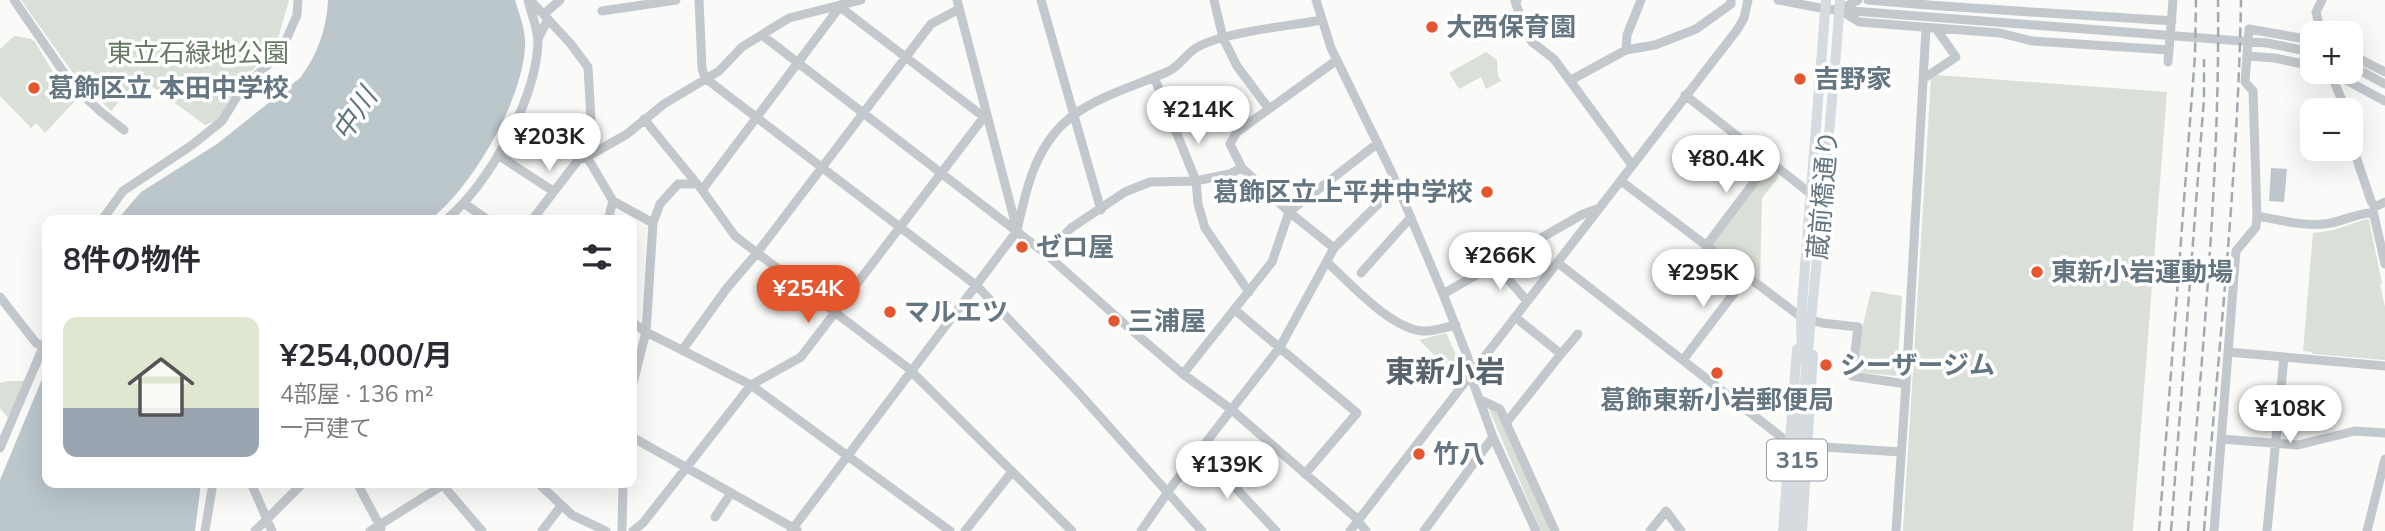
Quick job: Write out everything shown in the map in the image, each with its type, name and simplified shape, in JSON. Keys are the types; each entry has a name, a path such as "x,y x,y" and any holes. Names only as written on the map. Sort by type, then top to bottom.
{"main road":[{"name":"蔵前橋通り","path":"1792,531 1802,390 1801,317 1826,5"},
{"name":"蔵前橋通り","path":"1802,390 1813,320 1840,5"},
{"path":"1783,531 1801,317"},
{"path":"1802,531 1813,373 1813,320"}],"street":[{"path":"14,0 73,86 124,130"},
{"path":"106,215 123,191 192,145 222,121 243,87 280,54 295,22 298,0"},
{"path":"529,0 583,58 588,68 591,120 587,157 613,201 653,223"},
{"path":"529,0 538,39"},
{"path":"452,215 465,204 498,155 531,81 538,39 546,17 560,0"},
{"path":"602,0 606,11 676,0"},
{"path":"699,0 702,68 705,78 977,286 1078,392 1202,531"},
{"path":"535,215 579,159 627,134 644,119 719,71 742,47 789,18 861,0"},
{"path":"1041,0 1101,210"},
{"path":"1214,0 1223,38 1237,66 1269,109"},
{"path":"1316,0 1337,60 1397,185 1456,325 1493,437 1536,531"},
{"path":"1517,0 1515,1 1525,30 1532,42 1554,59 1632,165"},
{"path":"1626,50 1627,35 1641,0"},
{"path":"1571,80 1626,50 1655,45 1696,29 1731,4 1731,0"},
{"path":"1350,531 1737,30 1744,18 1748,0"},
{"path":"1778,0 1840,5 1876,12 2267,43 2300,50"},
{"path":"1840,5 1858,0"},
{"path":"1868,0 1937,7 1975,3 2003,10 2172,21"},
{"path":"2168,62 2173,0"},
{"path":"2318,21 2316,12 2322,0"},
{"path":"842,4 844,10 905,58 986,116"},
{"path":"699,187 756,118 842,4"},
{"path":"683,349 931,23 958,4 1017,232"},
{"path":"1840,5 1859,22 2000,33 2032,41 2169,50"},
{"path":"2000,33 2003,10"},
{"path":"637,441 794,530 1017,232 1032,171 1049,142 1074,114 1106,97 1171,70 1196,48 1223,38 1322,20"},
{"path":"1896,531 1926,28"},
{"path":"2214,531 2236,251 2256,227 2257,216 2253,91 2245,82 2249,29 2300,38"},
{"path":"1923,79 1956,57 1937,30"},
{"path":"762,35 1046,254 1183,374 1232,410 1366,531"},
{"path":"2247,56 2300,63"},
{"path":"1335,248 1289,212 1242,168 1230,144 1237,132 1337,60"},
{"path":"2363,61 2385,72"},
{"path":"2363,72 2385,84"},
{"path":"1154,77 1196,181 1198,204 1205,228 1249,292"},
{"path":"2353,84 2385,101"},
{"path":"1685,95 1811,194"},
{"path":"633,531 643,523 751,385 801,358 986,116"},
{"path":"644,119 735,236 912,372 1072,531"},
{"path":"1183,374 1272,262 1289,212 1378,143"},
{"path":"498,155 553,191"},
{"path":"1706,246 1770,161"},
{"path":"2357,161 2374,210 2385,264"},
{"path":"1046,254 1071,228 1125,192 1150,182 1196,181 1229,174 1242,168"},
{"path":"1621,181 1801,317 1858,327 1852,376 1906,384"},
{"path":"637,367 646,332 653,223 660,204 678,184 699,187"},
{"path":"1141,531 1280,347 1335,248 1397,185"},
{"path":"609,215 613,201"},
{"path":"2257,216 2290,222 2325,224 2366,213 2385,202"},
{"path":"465,204 481,215"},
{"path":"1443,294 1583,214 1599,209"},
{"path":"1361,273 1411,218"},
{"path":"1328,263 1364,297 1404,326 1424,331 1456,325"},
{"path":"1558,263 1789,443"},
{"path":"1496,265 1527,301"},
{"path":"1683,360 1747,276"},
{"path":"0,297 36,343 42,342"},
{"path":"1235,310 1357,413 1305,474"},
{"path":"1515,317 1561,354"},
{"path":"637,326 751,385 950,531"},
{"path":"1506,423 1578,334"},
{"path":"0,448 42,349"},
{"path":"2228,352 2385,366"},
{"path":"2267,531 2284,357"},
{"path":"1479,399 1500,410 1555,531"},
{"path":"2221,439 2309,444 2355,431 2385,433"},
{"path":"1424,531 1493,437"},
{"path":"1809,446 1901,452"},
{"path":"1200,450 1276,531"},
{"path":"2367,531 2384,477 2385,459"},
{"path":"965,531 1011,473"},
{"path":"205,531 213,488"},
{"path":"253,488 272,531"},
{"path":"255,531 298,488"},
{"path":"360,488 381,528"},
{"path":"370,531 381,528 437,488"},
{"path":"446,488 482,531"},
{"path":"543,488 572,514 606,531"},
{"path":"622,531 623,488"},
{"path":"715,517 732,493"},
{"path":"542,531 561,506"},
{"path":"1650,531 1666,510 1681,531"}],"green space":[{"name":"東立石緑地公園","path":"21,0 289,0 277,42 234,92 220,117 205,125 139,77 111,111 75,76"},
{"path":"14,36 35,42 57,79 75,101 45,133 36,123 31,128 0,96 0,49"},
{"path":"1486,52 1497,60 1501,81 1486,89 1481,77 1459,89 1449,73"},
{"name":"東新小岩運動場","path":"1936,75 2167,92 2133,531 1903,531 1931,78"},
{"path":"1774,168 1778,172 1778,178 1762,198 1760,282 1708,246 1768,169"},
{"path":"2369,220 2382,283 2385,360 2303,351 2313,233 2334,230"},
{"path":"1871,291 1902,296 1897,376 1857,372 1861,333"},
{"path":"1446,333 1465,374 1460,380 1419,340"},
{"path":"25,381 9,419 0,408 0,383"},
{"path":"1488,407 1498,413 1542,506 1550,531 1541,531"}],"water":[{"name":"中川","path":"328,0 515,0 525,48 515,93 505,118 478,165 446,205 435,215 121,215 141,192 217,144 300,78 320,41"},
{"path":"2271,168 2287,169 2284,202 2269,201"},
{"path":"42,379 42,488 200,488 195,531 0,531 0,480"}],"railway":[{"path":"2159,531 2195,55 2196,0"},
{"path":"2188,531 2213,199 2218,0"},
{"path":"2204,531 2232,199 2241,0"},
{"path":"2171,531 2204,98 2204,59"}],"place":[{"name":"大西保育園","path":"1432,27"},
{"name":"吉野家","path":"1800,79"},
{"name":"葛飾区立 本田中学校","path":"34,88"},
{"name":"葛飾区立上平井中学校","path":"1487,192"},
{"name":"ゼロ屋","path":"1022,247"},
{"name":"東新小岩運動場","path":"2037,272"},
{"name":"マルエツ","path":"890,312"},
{"name":"三浦屋","path":"1114,321"},
{"name":"シーザージム","path":"1826,365"},
{"name":"葛飾東新小岩郵便局","path":"1717,373"},
{"name":"竹八","path":"1419,454"}],"district":[{"name":"東新小岩","path":"1445,372"}]}
